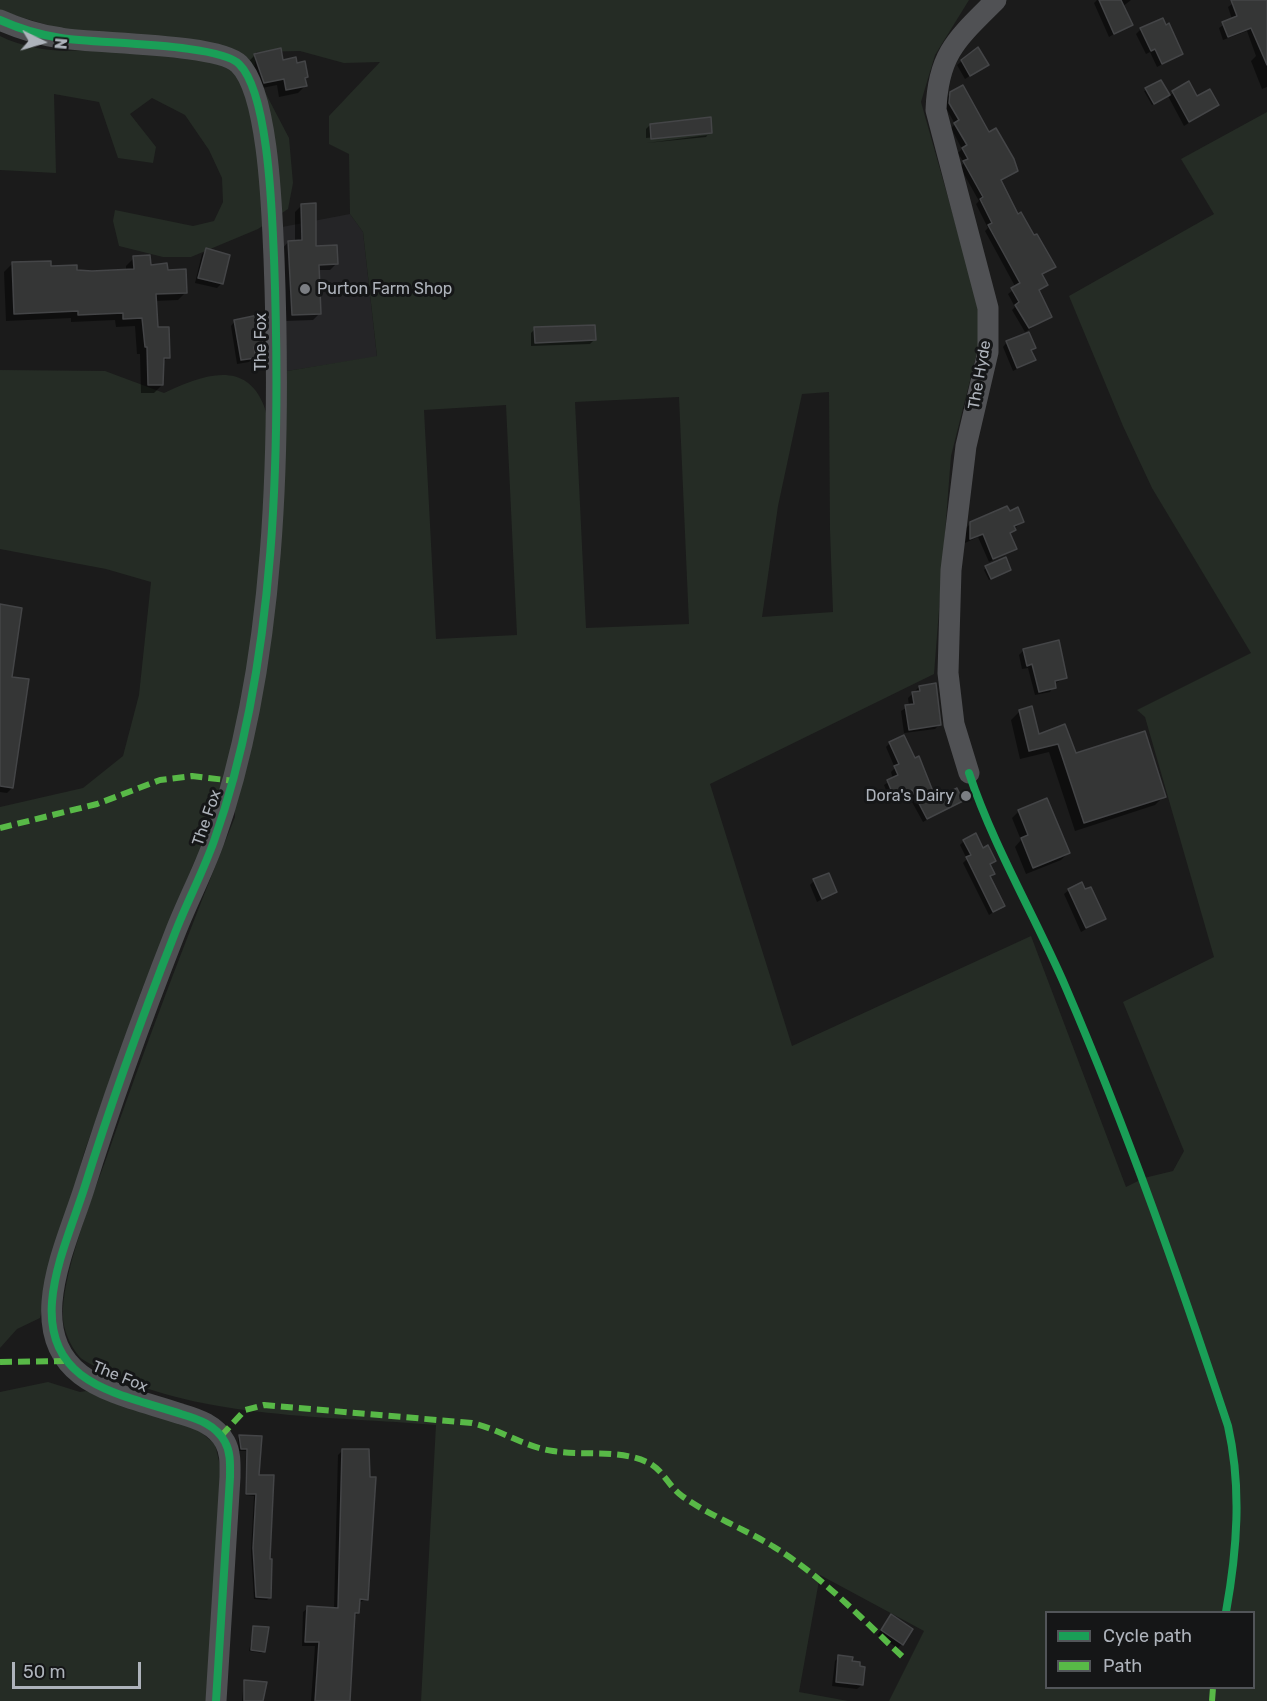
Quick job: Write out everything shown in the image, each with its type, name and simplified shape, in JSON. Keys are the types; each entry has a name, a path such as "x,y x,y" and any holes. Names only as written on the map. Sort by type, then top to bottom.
{"street":[{"name":"The Hyde","path":"969,773 954,724 948,673 951,570 966,446 988,352 988,308 966,214 936,110 940,68 951,48 996,0"},
{"name":"The Fox","path":"0,20 38,34 64,39 201,51 231,58 242,68 252,88 269,168 274,267 274,463 265,598 252,690 234,781 212,845 142,1020 93,1162 56,1280 51,1318 59,1351 64,1361 77,1374 116,1392 203,1422 225,1441 230,1457 230,1477 216,1701"}],"shaded area":[{"path":"0,0 969,0 935,55 921,102 979,307 980,341 951,456 934,674 710,784 792,1046 1031,936 1126,1187 1144,1178 1173,1171 1184,1151 1123,1002 1214,957 1145,717 1137,710 1251,653 1152,488 1123,426 1069,296 1214,214 1181,159 1267,112 1267,1701 889,1701 924,1631 820,1575 799,1692 848,1701 421,1701 436,1425 268,1413 183,1399 144,1387 85,1361 72,1345 63,1322 67,1282 85,1217 168,989 235,817 235,798 196,858 141,992 84,1153 40,1318 17,1329 0,1348 0,807 83,788 123,756 139,695 151,582 106,569 0,549 0,370 105,371 164,393 206,377 233,376 245,381 256,391 264,406 280,460 287,371 377,356 363,232 350,214 349,154 329,144 329,116 380,62 344,63 300,51 256,52 254,71 289,138 293,183 288,209 258,229 191,257 163,257 119,246 113,221 115,210 193,226 214,221 223,202 222,178 209,150 185,115 152,98 130,114 156,147 153,163 118,158 99,102 54,94 56,173 0,170 0,36 30,47 45,49 75,51 122,47 0,11","holes":["829,392 833,612 762,617 778,506 802,394","679,397 689,624 586,628 575,402","506,405 517,635 436,639 424,410"]},
{"path":"350,214 363,232 377,357 287,371 282,227"},
{"path":"48,1382 80,1392 86,1391 198,1430 215,1444 221,1470 208,1701 0,1701 0,1392"}],"building":[{"path":"1099,0 1121,0 1133,25 1114,34"},
{"path":"1231,0 1267,0 1267,65 1251,28 1228,37 1222,22 1237,16"},
{"path":"1163,18 1166,25 1169,23 1183,54 1162,64 1155,49 1151,51 1140,28"},
{"path":"978,47 989,65 970,76 961,60"},
{"path":"281,48 283,60 296,57 297,63 305,61 307,86 286,90 284,79 264,83 254,54"},
{"path":"1161,80 1170,95 1154,104 1145,88"},
{"path":"1189,81 1197,96 1210,89 1219,105 1189,122 1172,91"},
{"path":"963,85 989,132 996,128 1014,159 1018,171 1001,180 1018,214 1021,212 1034,235 1037,234 1056,267 1042,274 1048,285 1039,290 1052,317 1029,328 1015,305 1019,302 1011,288 1020,283 988,225 992,223 980,199 983,197 963,161 968,159 962,148 967,145 954,123 959,120 949,103 950,92"},
{"path":"711,117 712,133 651,139 650,124"},
{"name":"Purton Farm Shop","path":"316,203 316,246 337,245 338,264 319,265 321,314 292,315 288,241 302,240 301,204"},
{"path":"206,248 230,255 223,284 198,278"},
{"path":"150,255 151,265 167,263 168,270 186,269 187,293 156,294 158,327 169,327 170,358 164,358 163,385 148,385 147,347 145,347 142,318 123,319 123,313 78,315 78,311 14,314 12,262 51,261 51,266 77,265 77,270 92,271 134,269 133,256"},
{"path":"258,315 263,345 254,347 256,358 241,360 234,320"},
{"path":"595,325 596,340 535,343 534,327"},
{"path":"1029,332 1036,348 1031,350 1036,360 1017,368 1006,341"},
{"path":"1007,506 1010,511 1018,507 1024,522 1014,526 1016,530 1010,533 1017,549 993,559 983,534 970,539 970,522"},
{"path":"1006,557 1011,570 991,579 985,566"},
{"path":"0,604 22,608 12,677 29,679 13,788 0,786"},
{"path":"1059,640 1067,678 1055,681 1056,688 1039,692 1032,664 1027,666 1023,649"},
{"path":"936,683 941,725 909,730 905,705 914,704 912,692 920,691 919,686"},
{"path":"1032,706 1039,734 1065,724 1076,753 1145,731 1166,797 1084,823 1058,744 1029,751 1019,710"},
{"path":"904,735 915,758 919,756 936,799 957,788 963,801 927,819 912,790 894,797 887,780 898,775 894,766 899,764 889,742"},
{"path":"1047,798 1070,853 1033,868 1021,838 1028,835 1018,810"},
{"path":"976,833 983,848 988,845 996,861 990,864 995,874 990,876 1005,906 993,912 966,857 971,855 963,840"},
{"path":"829,873 837,892 822,899 813,879"},
{"path":"1082,882 1085,889 1091,887 1106,919 1086,928 1068,889"},
{"path":"239,1435 262,1436 259,1475 274,1475 270,1559 272,1559 271,1598 256,1597 253,1548 256,1494 246,1494 247,1449 241,1449"},
{"path":"342,1449 369,1449 370,1477 376,1477 368,1600 360,1599 359,1613 355,1613 350,1701 315,1701 319,1642 305,1642 307,1606 338,1608"},
{"path":"891,1614 913,1629 903,1645 881,1630"},
{"path":"253,1626 269,1627 265,1652 251,1650"},
{"path":"838,1655 853,1657 852,1661 860,1662 860,1666 865,1667 863,1685 836,1682"},
{"path":"244,1680 267,1682 263,1701 244,1701"}],"marked path":[{"path":"0,828 97,804 160,780 192,776 234,781"},
{"path":"0,1362 64,1361"},
{"path":"221,1436 245,1410 264,1405 472,1423 542,1449 636,1458 653,1465 677,1492 693,1503 792,1559 842,1600 905,1659"},
{"path":"1212,1701 1213,1689"}],"cycle path":[{"path":"0,20 53,37 183,48 227,57 239,64 249,79 257,100 267,156 272,214 276,329 275,478 263,628 251,701 235,773 214,841 175,933 116,1092 60,1259 52,1302 53,1330 61,1352 74,1368 91,1381 111,1391 206,1423 217,1431 227,1446 230,1477 216,1701"},
{"path":"969,773 990,828 1054,961 1111,1096 1172,1260 1228,1426 1235,1473 1236,1519 1233,1566 1226,1611"}],"place":[{"name":"Purton Farm Shop","path":"305,289"},
{"name":"Dora's Dairy","path":"966,796"}]}
